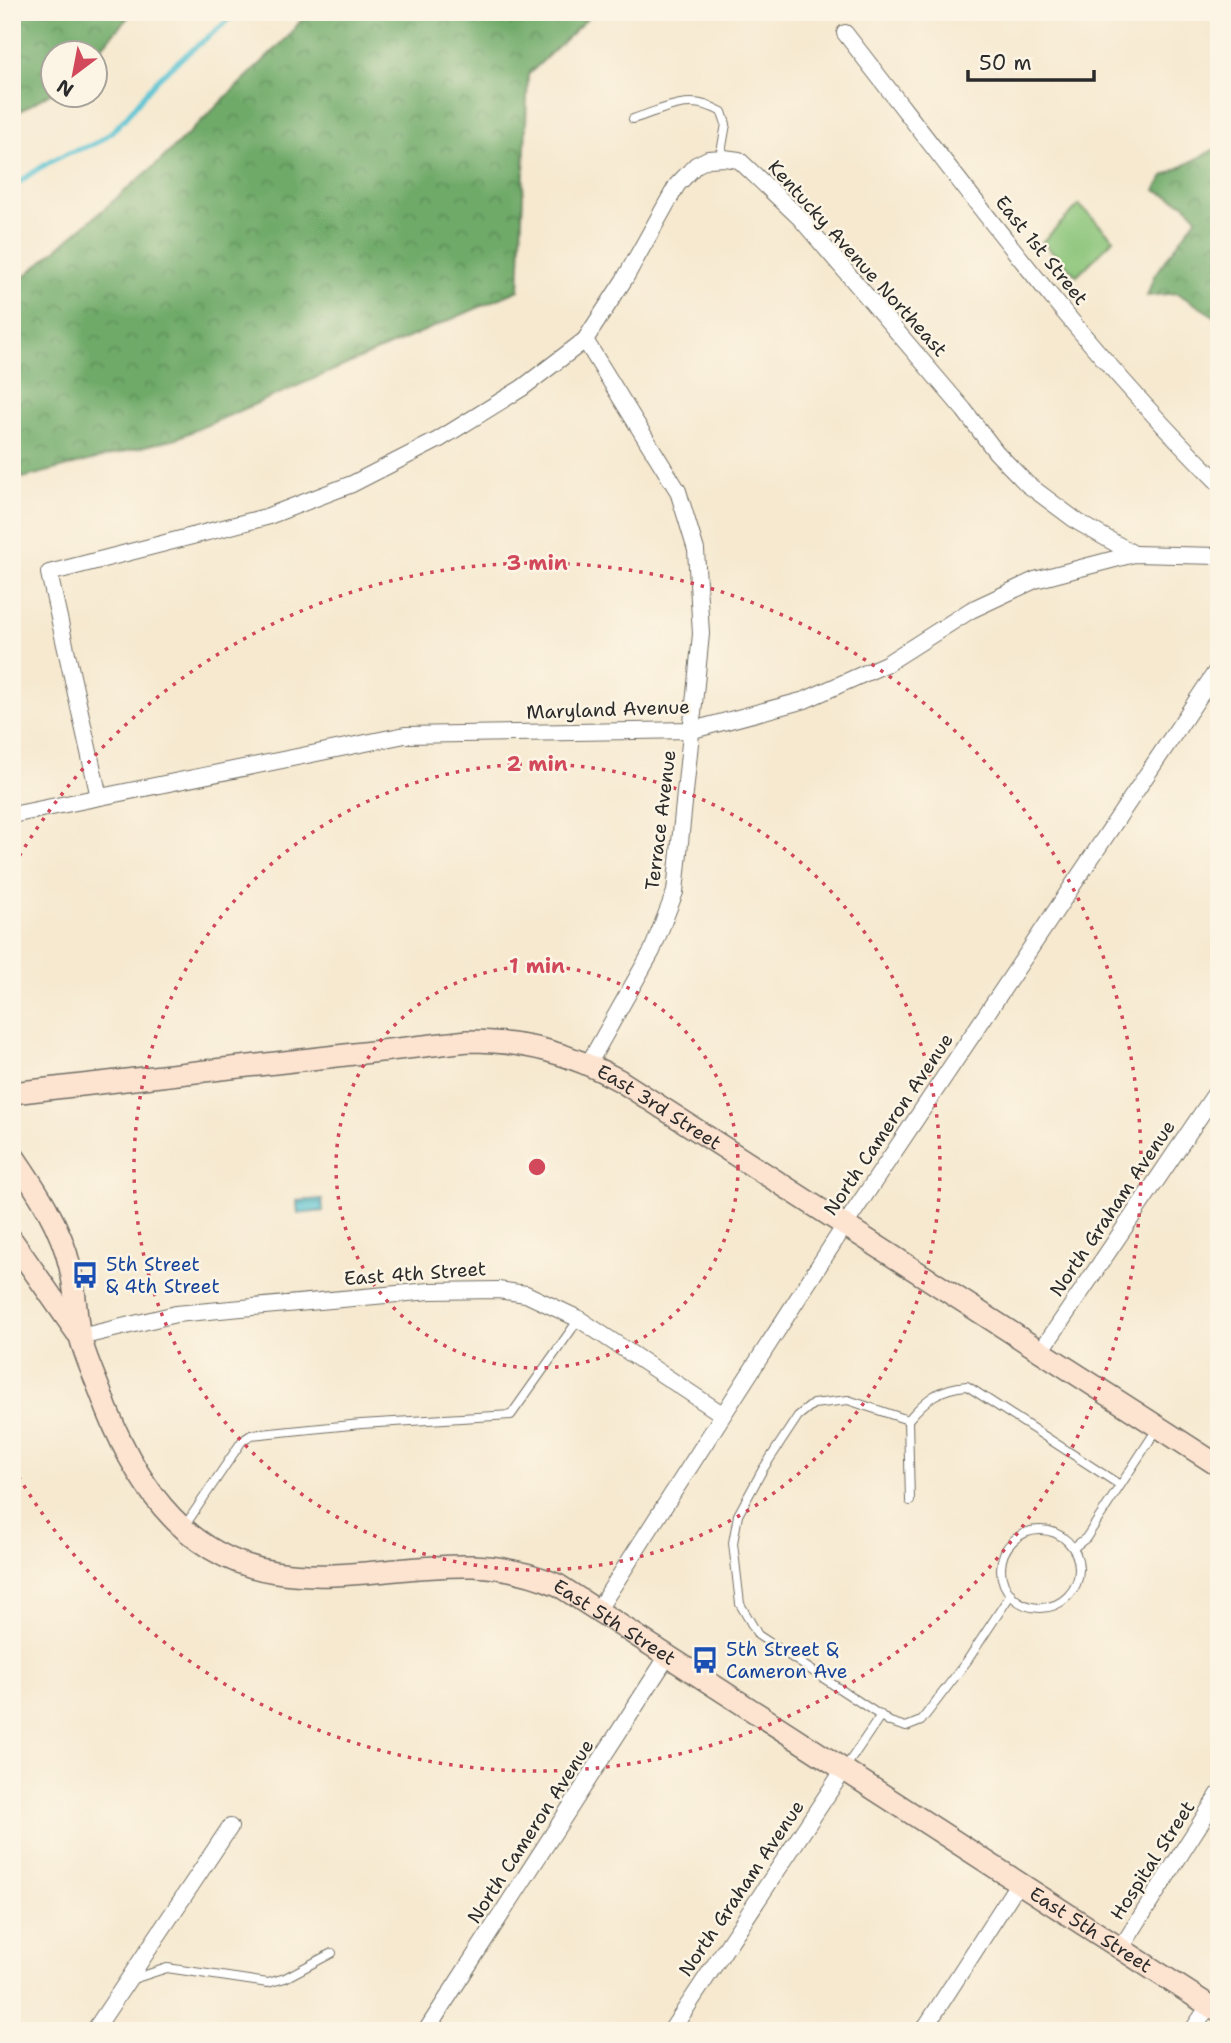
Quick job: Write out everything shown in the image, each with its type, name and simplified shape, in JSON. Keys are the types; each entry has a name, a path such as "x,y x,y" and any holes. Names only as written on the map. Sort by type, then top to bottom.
{"main road":[{"name":"East 3rd Street","path":"12,1093 468,1041 531,1045 589,1063 1219,1466"},
{"name":"East 5th Street","path":"12,1154 42,1200 62,1242 70,1267 80,1337 125,1454 163,1510 183,1529 224,1555 272,1571 320,1574 441,1564 498,1566 540,1577 598,1608 1214,2009"},
{"name":"East 5th Street","path":"12,1240 80,1337"}],"street":[{"name":"East 1st Street","path":"845,33 1014,250 1125,386 1219,483"},
{"path":"99,797 49,573 266,517 352,484 438,440 512,395 585,340 624,280 677,184 696,164 720,158"},
{"name":"Kentucky Avenue Northeast","path":"720,158 739,160 800,218 964,410 996,452 1027,484 1078,522 1135,554"},
{"name":"Terrace Avenue","path":"585,340 664,464 689,520 700,588 701,634 675,892 652,951 589,1063"},
{"name":"Maryland Avenue","path":"12,814 405,735 693,730 805,700 886,664 971,610 1035,580 1135,554 1219,556"},
{"name":"North Cameron Avenue","path":"598,1608 845,1225 1219,667"},
{"name":"North Graham Avenue","path":"1041,1351 1219,1088"},
{"name":"East 4th Street","path":"80,1337 176,1314 471,1289 526,1294 579,1319 722,1414"},
{"name":"North Cameron Avenue","path":"426,2031 669,1654"},
{"name":"North Graham Avenue","path":"671,2031 845,1768"},
{"name":"Hospital Street","path":"1121,1948 1219,1794"},
{"path":"94,2031 230,1827"},
{"path":"923,2031 1019,1882"},
{"path":"1192,2031 1214,2009"}],"lane":[{"path":"633,119 689,100 708,104 722,112 726,124 720,158"},
{"path":"183,1529 242,1441 251,1435 361,1424 511,1415 579,1319"},
{"path":"910,1501 908,1420 927,1399 945,1388 967,1386 1120,1485"},
{"path":"908,1420 848,1400 813,1404 798,1416 763,1469 738,1515 733,1542 740,1604 758,1635 881,1715 906,1727 921,1721 967,1661 1011,1594"},
{"path":"1073,1548 1086,1538 1158,1427"},
{"path":"1046,1529 1059,1534 1073,1548 1080,1571 1076,1585 1068,1597 1056,1605 1042,1608 1027,1606 1011,1594 1000,1574 1001,1559 1007,1546 1017,1536 1031,1530 1046,1529"},
{"path":"845,1768 881,1715"},
{"path":"127,1981 167,1968 268,1983 285,1978 332,1953"}],"green space":[{"path":"12,12 133,12 108,40 38,38 38,100 12,116"},
{"path":"307,12 594,12 528,75 519,290 177,438 23,478 12,472 12,287 159,162 289,36"},
{"path":"1219,147 1219,319 1177,293 1147,296 1154,276 1197,217 1185,204 1155,190 1164,176"},
{"path":"1079,205 1114,239 1077,276 1042,242"}],"water":[{"path":"322,1199 323,1211 298,1214 297,1201"}],"waterway":[{"path":"12,189 44,165 110,134 159,78 237,12"}],"place":[{"name":"5th Street & 4th Street","path":"85,1275"},
{"name":"5th Street & Cameron Ave","path":"705,1660"}]}
